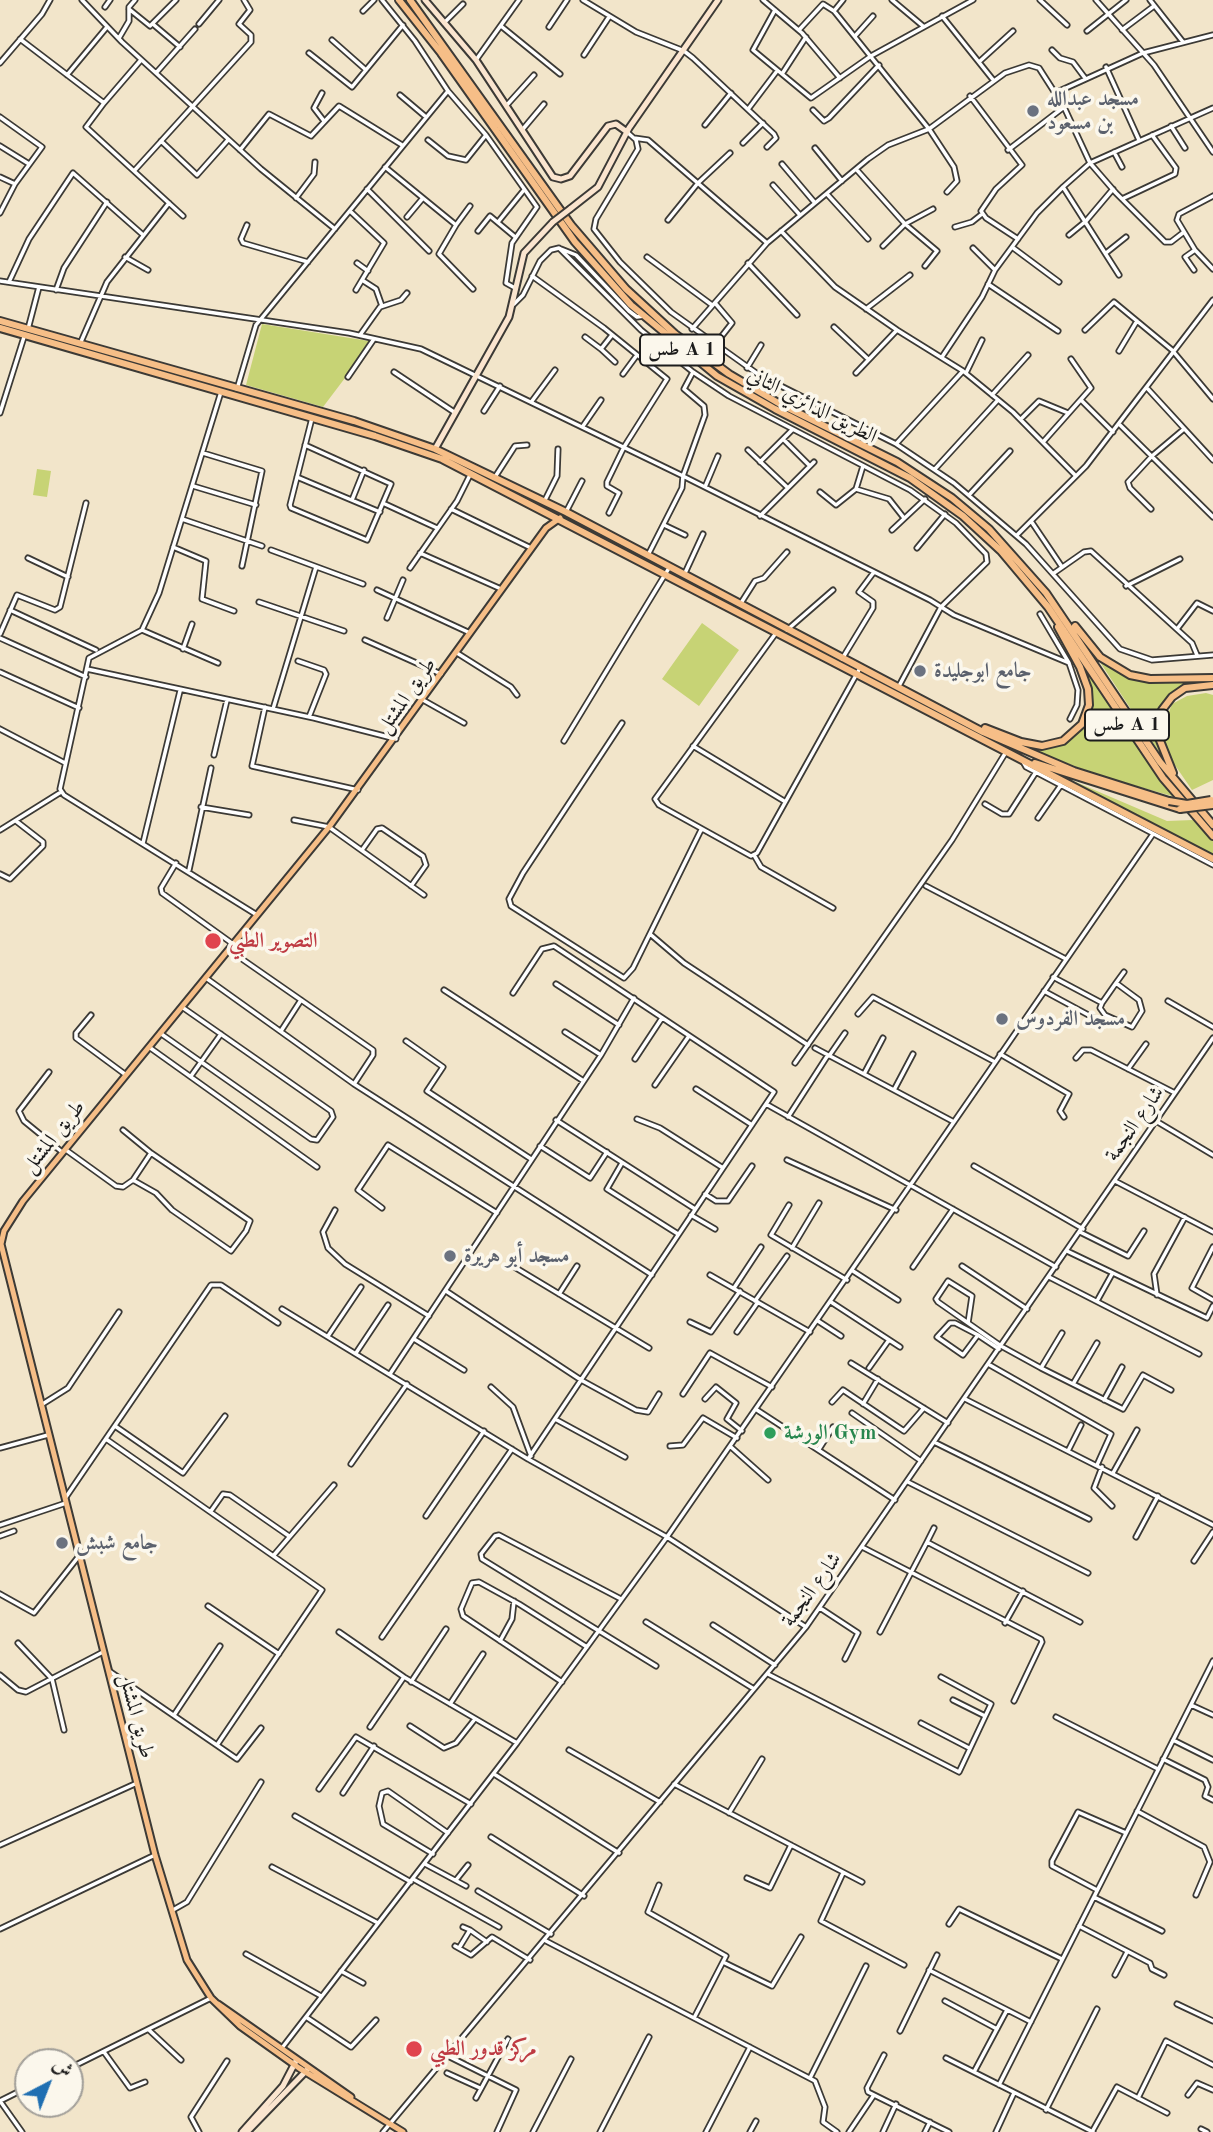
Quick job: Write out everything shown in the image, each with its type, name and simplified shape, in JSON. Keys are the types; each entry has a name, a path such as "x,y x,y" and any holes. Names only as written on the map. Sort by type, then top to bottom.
{"highway":[{"name":"الطريق الدائري الثاني","path":"399,0 448,63 575,242 644,316 680,349 730,384 784,414 882,461 937,496 988,539 1052,606 1163,778 1213,836"},
{"name":"الطريق الدائري الثاني","path":"410,0 578,233 650,313 700,354 746,385 876,450 953,498 1007,546 1184,793 1213,825"},
{"path":"0,321 26,332"},
{"path":"0,328 80,346 399,443 471,473 666,571 776,632 1074,771 1169,801 1193,804 1212,802"},
{"path":"237,393 359,422 435,449 495,477 566,512 647,557 666,571 683,576 788,630 1213,862"},
{"path":"356,430 359,422"},
{"path":"1052,606 1100,657 1123,673 1150,679 1213,678"},
{"path":"951,715 1031,745 1058,743 1079,729 1088,710 1088,689 1052,606"},
{"path":"1184,793 1163,755 1159,720 1168,701 1180,691 1195,685 1213,685"},
{"path":"1030,763 1180,809 1212,802"}],"main road":[{"name":"طريق المشتل","path":"546,528 548,512"},
{"name":"طريق المشتل","path":"403,2132 310,2067 240,2026 213,2001 181,1947 103,1652 1,1244 13,1214 359,790 546,528 560,518"},
{"name":"طريق المشتل","path":"213,2001 282,2048 305,2072 353,2099"}],"street":[{"path":"0,63 50,0"},
{"path":"82,0 141,60 228,140 335,229"},
{"path":"105,7 110,0"},
{"path":"119,38 129,21 129,9 135,0"},
{"path":"154,25 176,0"},
{"path":"199,24 219,0"},
{"path":"134,171 252,40 239,23 250,10 244,0"},
{"path":"363,11 374,0"},
{"path":"382,0 403,25 448,91 486,135 537,208 514,236 506,283 514,288"},
{"path":"425,0 476,60 551,175 561,179 572,174 608,126 616,124 634,138 638,144 637,151 595,222 595,231 632,275 692,329 747,368 798,397 896,444 969,495 1017,535 1054,574 1106,638 1125,652 1153,660 1213,655"},
{"path":"476,60 519,0"},
{"path":"549,27 567,0"},
{"path":"583,0 653,41 684,51 776,136 767,147"},
{"path":"514,304 514,288 524,253 553,222 598,187 626,132 718,0"},
{"path":"763,0 806,37 840,78"},
{"path":"834,10 843,0"},
{"path":"892,0 923,26"},
{"path":"775,10 752,48 811,98 872,56 971,0"},
{"path":"1040,0 1068,25"},
{"path":"1096,0 1143,53 1213,152"},
{"path":"1087,31 1126,0"},
{"path":"1150,0 1183,42"},
{"path":"444,23 463,4"},
{"path":"799,30 823,4 834,10 929,129 957,173 956,184 947,192"},
{"path":"1122,30 1154,5"},
{"path":"129,9 145,25 154,25 180,47"},
{"path":"855,36 873,16"},
{"path":"942,16 994,81"},
{"path":"584,54 609,17"},
{"path":"309,53 350,87 403,25"},
{"path":"501,26 560,74"},
{"path":"67,75 107,27"},
{"path":"156,73 195,29"},
{"path":"979,62 1013,31"},
{"path":"1055,93 1106,67 1143,53 1213,35"},
{"path":"749,109 806,37"},
{"path":"20,39 104,103"},
{"path":"332,40 366,70"},
{"path":"1052,50 1060,58 1073,62 1085,78"},
{"path":"141,60 86,127 183,216"},
{"path":"813,110 822,120 827,120 878,65"},
{"path":"692,329 767,243 856,169 888,145 929,129 970,96 1011,70 1034,65 1064,107 1090,163 1113,189 1167,243 1184,232"},
{"path":"1106,67 1139,140"},
{"path":"505,107 534,75"},
{"path":"237,393 255,327 448,91"},
{"path":"322,93 314,108 324,121"},
{"path":"705,125 731,93"},
{"path":"400,95 426,117"},
{"path":"955,227 972,222 982,214 983,204 1021,167 970,96"},
{"path":"521,132 544,104"},
{"path":"240,150 270,114 311,136 342,106 402,145"},
{"path":"1008,150 1064,107"},
{"path":"942,357 995,270 1063,187 1090,163 1213,108"},
{"path":"0,117 42,145 15,184 0,213"},
{"path":"743,143 763,123"},
{"path":"1171,126 1185,148"},
{"path":"428,140 448,156 466,160 486,135"},
{"path":"1122,199 1175,174 1176,168 1152,135"},
{"path":"634,138 646,139 767,243"},
{"path":"161,141 197,175 228,140"},
{"path":"0,146 29,164"},
{"path":"815,148 842,181"},
{"path":"1114,152 1122,167"},
{"path":"668,220 698,183 730,153"},
{"path":"296,198 314,174 315,162"},
{"path":"782,164 815,203"},
{"path":"385,167 456,225"},
{"path":"856,169 905,224 937,251 925,265"},
{"path":"9,282 29,239 71,174 76,174 142,234"},
{"path":"0,177 15,184"},
{"path":"773,185 800,215"},
{"path":"1063,187 1119,275"},
{"path":"367,189 429,251"},
{"path":"1069,235 1086,221 1113,189"},
{"path":"498,222 524,190"},
{"path":"827,194 867,239"},
{"path":"1213,196 1177,216 1177,222 1195,250 1213,269"},
{"path":"407,217 423,198"},
{"path":"56,290 64,268 107,202"},
{"path":"80,346 98,297 142,234 169,203"},
{"path":"470,206 439,254 473,289"},
{"path":"883,246 905,224 933,209"},
{"path":"349,211 384,243 356,290"},
{"path":"982,214 1018,239"},
{"path":"478,231 489,216 514,236"},
{"path":"247,225 241,239 243,243 308,262"},
{"path":"780,231 835,287 965,372 1021,419 1076,475"},
{"path":"1106,253 1126,237"},
{"path":"1012,247 1059,282"},
{"path":"559,248 642,330 693,372 792,430 925,499 946,514 987,558 985,564 941,607 898,688"},
{"path":"435,449 514,304 523,295 545,254 559,248 576,255 624,307 636,316 644,316"},
{"path":"973,248 995,270"},
{"path":"1194,270 1185,257 1195,250"},
{"path":"125,257 148,270"},
{"path":"647,257 713,304 732,323 714,346"},
{"path":"357,263 368,271"},
{"path":"748,263 797,315"},
{"path":"866,309 910,275"},
{"path":"532,276 667,380 624,447 606,483 619,493 609,513"},
{"path":"362,280 376,288 382,306"},
{"path":"0,281 360,335 421,349 583,426 991,632 1069,663"},
{"path":"988,284 1058,331"},
{"path":"0,413 39,288"},
{"path":"360,335 382,306 401,300 407,293"},
{"path":"1017,535 1120,425 1172,350 1213,300"},
{"path":"1085,330 1113,302 1172,350 1213,399"},
{"path":"1119,351 1138,321"},
{"path":"834,327 869,360"},
{"path":"856,373 897,330"},
{"path":"601,349 612,335"},
{"path":"585,337 615,362"},
{"path":"348,377 374,338"},
{"path":"896,444 965,372 982,341"},
{"path":"747,368 761,345"},
{"path":"623,374 637,355"},
{"path":"992,395 1028,355"},
{"path":"1044,441 1091,388 1091,383 1071,359"},
{"path":"532,401 555,370"},
{"path":"394,372 454,412"},
{"path":"647,557 682,488 683,476 706,412 704,406 684,389 693,372"},
{"path":"484,411 500,386"},
{"path":"0,831 61,792 89,657 142,630 159,593 222,388"},
{"path":"1147,388 1213,460"},
{"path":"583,426 601,400"},
{"path":"934,469 998,400"},
{"path":"1081,400 1113,432"},
{"path":"1021,419 1039,401 1069,413"},
{"path":"305,445 391,484 370,537 365,542 293,511 290,505 305,445 312,418"},
{"path":"1120,425 1213,517"},
{"path":"1151,509 1128,484 1152,456 1184,429"},
{"path":"760,462 792,430"},
{"path":"783,439 810,466"},
{"path":"495,477 515,446 527,444"},
{"path":"544,502 557,476 558,449"},
{"path":"748,450 788,488"},
{"path":"969,495 1010,451"},
{"path":"203,453 261,469 263,474 242,566"},
{"path":"705,487 718,456"},
{"path":"760,516 814,462"},
{"path":"856,489 863,466"},
{"path":"352,500 364,470"},
{"path":"410,568 451,509 471,473"},
{"path":"297,478 380,512"},
{"path":"566,512 582,481"},
{"path":"193,486 256,505"},
{"path":"820,492 836,505 856,489"},
{"path":"856,489 890,499 904,518"},
{"path":"892,530 925,499"},
{"path":"86,503 57,610 17,595 0,636 86,677"},
{"path":"385,503 437,528"},
{"path":"451,509 532,548"},
{"path":"917,548 946,514"},
{"path":"182,519 262,546"},
{"path":"1031,521 1062,568"},
{"path":"664,525 685,535"},
{"path":"683,576 703,534"},
{"path":"173,547 206,561 202,599 234,611"},
{"path":"271,550 363,584"},
{"path":"1054,574 1085,551 1091,551 1126,586 1194,645 1197,655"},
{"path":"739,605 755,581 764,578 787,552"},
{"path":"420,553 501,589"},
{"path":"29,558 68,577"},
{"path":"1126,586 1180,559"},
{"path":"273,709 316,566"},
{"path":"564,741 666,571"},
{"path":"842,659 873,608 873,602 859,592 874,572"},
{"path":"387,618 403,580"},
{"path":"377,590 470,633"},
{"path":"788,630 833,590"},
{"path":"259,602 344,631"},
{"path":"1177,629 1197,603 1213,611"},
{"path":"10,610 98,651"},
{"path":"1040,614 1069,663 1078,690 1077,705 1070,719"},
{"path":"183,649 192,624"},
{"path":"142,630 219,663"},
{"path":"776,632 655,799 659,805 701,830 754,855 761,867 833,908"},
{"path":"365,640 441,674"},
{"path":"456,652 511,687 517,695"},
{"path":"298,662 322,669 326,675 309,717"},
{"path":"87,669 309,717 396,739"},
{"path":"754,855 858,670"},
{"path":"0,672 79,709"},
{"path":"143,843 180,691"},
{"path":"215,755 227,700"},
{"path":"423,700 464,723"},
{"path":"265,708 252,766 359,790"},
{"path":"622,723 536,852 509,902 621,978 634,968 701,830"},
{"path":"0,729 65,763"},
{"path":"693,746 785,802"},
{"path":"795,1063 953,840 1007,751"},
{"path":"1021,759 1035,772 1213,862"},
{"path":"189,870 211,768"},
{"path":"985,804 1002,814 1009,814 1035,772"},
{"path":"1038,818 1061,785"},
{"path":"61,792 257,915"},
{"path":"201,807 249,815"},
{"path":"294,820 329,828 424,895"},
{"path":"0,874 10,879 43,846 43,842 16,821"},
{"path":"361,850 377,829 382,828 423,856 426,865 411,886"},
{"path":"282,2048 494,1774 667,1537 896,1210 1053,976 1153,834"},
{"path":"176,863 161,888 162,893 233,944"},
{"path":"926,886 1066,959"},
{"path":"650,934 684,964 808,1045"},
{"path":"513,993 542,949 549,945 773,1089 766,1104 530,1457"},
{"path":"229,950 373,1051 354,1084"},
{"path":"1116,983 1139,1000 1142,1011 1134,1025 1129,1027 1105,1015 1100,1008 1102,1003 1116,983 1124,972"},
{"path":"1053,976 1102,1003"},
{"path":"206,978 354,1084 653,1275"},
{"path":"556,985 619,1024"},
{"path":"444,990 582,1080"},
{"path":"1044,990 1094,1018"},
{"path":"858,1014 873,997 995,1062"},
{"path":"390,1374 601,1055 634,998"},
{"path":"281,1031 301,1000"},
{"path":"1168,1001 1213,1027"},
{"path":"160,1033 311,1139 317,1140 333,1117 331,1111 182,1007"},
{"path":"91,1015 76,1033 76,1038 126,1075"},
{"path":"635,1059 662,1018"},
{"path":"565,1031 601,1055"},
{"path":"788,1117 845,1033"},
{"path":"191,1076 221,1034"},
{"path":"655,1085 689,1036"},
{"path":"864,1074 883,1038"},
{"name":"شارع النجمة","path":"383,2132 450,2056 806,1627 1213,1038"},
{"path":"406,1041 443,1067 427,1091 531,1159"},
{"path":"1128,1069 1146,1044"},
{"path":"1208,1046 1213,1049"},
{"path":"149,1047 317,1167"},
{"path":"815,1048 954,1122"},
{"path":"1076,1058 1083,1050 1088,1049 1176,1093"},
{"path":"894,1090 913,1054"},
{"path":"1000,1054 1069,1094 1060,1111 1065,1117"},
{"path":"49,1072 19,1111 24,1121 116,1186 123,1187 133,1180 151,1153"},
{"path":"696,1089 752,1125"},
{"path":"766,1104 1056,1267"},
{"path":"637,1119 660,1128 723,1168"},
{"path":"556,1120 695,1209"},
{"path":"1156,1121 1213,1155"},
{"path":"123,1130 151,1153 250,1221 246,1231 231,1251 172,1210 156,1193 133,1180"},
{"path":"382,1208 358,1190 388,1145 497,1213"},
{"path":"540,1146 590,1178 607,1152"},
{"path":"787,1160 896,1210"},
{"path":"622,1163 607,1189 678,1234"},
{"path":"705,1194 716,1201 728,1201 752,1166"},
{"path":"974,1166 1128,1256 1144,1231"},
{"path":"1115,1181 1213,1232"},
{"path":"792,1248 819,1203"},
{"path":"789,1205 771,1235 847,1280"},
{"path":"913,1267 953,1209"},
{"path":"335,1210 323,1232 328,1248 345,1264 429,1316"},
{"path":"691,1215 715,1229"},
{"path":"1157,1295 1154,1274 1185,1217"},
{"path":"734,1287 761,1247"},
{"path":"1213,1247 1192,1287 1213,1300"},
{"path":"1067,1251 1207,1318 1213,1306"},
{"path":"737,1332 788,1256"},
{"path":"559,1294 577,1266"},
{"path":"962,1266 1027,1308"},
{"path":"516,1268 649,1348"},
{"path":"853,1271 898,1300"},
{"path":"1097,1301 1112,1274"},
{"path":"710,1275 810,1332"},
{"path":"1049,1277 1199,1354"},
{"path":"968,1323 972,1296 948,1281 936,1300 1000,1347"},
{"path":"0,1525 65,1501 211,1285 221,1285 278,1322"},
{"path":"328,1336 361,1287"},
{"path":"446,1291 582,1380 644,1414 659,1394"},
{"path":"690,1322 711,1332 740,1291"},
{"path":"831,1302 900,1347"},
{"path":"356,1353 388,1305"},
{"path":"282,1308 512,1449 667,1537 806,1627"},
{"path":"41,1405 58,1397 68,1388 118,1312"},
{"path":"818,1321 841,1336"},
{"path":"978,1335 963,1355 937,1337 950,1323 978,1335 1123,1409 1143,1375 1171,1390"},
{"path":"1041,1368 1062,1333"},
{"path":"414,1339 464,1370"},
{"path":"869,1368 889,1340"},
{"path":"1073,1384 1097,1343"},
{"path":"683,1394 710,1353 772,1387"},
{"path":"851,1363 947,1423"},
{"path":"988,1364 1111,1434 1094,1488 1112,1506"},
{"path":"1104,1400 1122,1367"},
{"path":"863,1404 878,1379"},
{"path":"351,1464 407,1384"},
{"path":"491,1387 513,1407 530,1457"},
{"path":"705,1399 716,1387 736,1403 727,1419 742,1431"},
{"path":"832,1402 843,1390 904,1431 923,1408"},
{"path":"964,1399 1213,1525"},
{"path":"757,1410 895,1500"},
{"path":"852,1413 921,1461"},
{"path":"115,1426 183,1473 225,1416"},
{"path":"670,1446 683,1445 703,1418 737,1438"},
{"path":"555,1419 625,1457"},
{"path":"1068,1451 1081,1425"},
{"path":"819,1449 833,1427"},
{"path":"1113,1474 1137,1430"},
{"path":"426,1517 484,1431"},
{"path":"0,1448 48,1435"},
{"path":"106,1439 322,1590 217,1745"},
{"path":"934,1442 1089,1519"},
{"path":"731,1447 768,1480"},
{"path":"383,1637 512,1449"},
{"path":"908,1482 1088,1573"},
{"path":"274,1555 289,1536 309,1518 334,1485"},
{"path":"211,1511 223,1494 230,1495 289,1536"},
{"path":"1136,1537 1157,1496"},
{"path":"880,1632 934,1528"},
{"path":"0,1536 15,1531"},
{"path":"1194,1561 1213,1532"},
{"path":"621,1599 499,1535 495,1536 481,1554 482,1559 656,1666"},
{"path":"927,1542 1080,1622"},
{"path":"862,1547 1042,1642 1013,1700"},
{"path":"0,1594 34,1614 79,1556"},
{"path":"562,1682 463,1616 461,1609 476,1581 514,1601 587,1647"},
{"path":"1006,1623 1023,1591"},
{"path":"500,1641 512,1619 514,1601"},
{"path":"208,1606 279,1654"},
{"path":"819,1608 858,1633 845,1659"},
{"path":"646,1622 754,1689"},
{"path":"713,1625 775,1665"},
{"path":"411,1682 446,1629"},
{"path":"339,1632 411,1682 517,1743"},
{"path":"18,1643 52,1679 64,1730"},
{"path":"174,1715 220,1646"},
{"path":"0,1675 24,1693 103,1652"},
{"path":"450,1703 483,1654"},
{"path":"999,2085 1213,1661"},
{"path":"108,1670 240,1759 261,1728"},
{"path":"768,1674 957,1772 991,1706 989,1702 941,1677"},
{"path":"370,1727 404,1677"},
{"path":"953,1700 985,1716"},
{"path":"1191,1705 1213,1716"},
{"path":"1056,1717 1158,1769"},
{"path":"411,1726 444,1748 456,1743 475,1719"},
{"path":"921,1723 969,1748"},
{"path":"319,1788 354,1738 359,1738 471,1804"},
{"path":"1173,1740 1213,1760"},
{"path":"343,1793 374,1746"},
{"path":"569,1750 660,1802"},
{"path":"729,1813 762,1759"},
{"path":"1163,1759 1205,1780 1208,1787 1205,1796 1213,1800"},
{"path":"494,1774 619,1853"},
{"path":"173,1910 187,1902 261,1782"},
{"path":"0,1845 137,1783"},
{"path":"674,1784 862,1882"},
{"path":"433,1854 383,1824 379,1812 382,1793 388,1791 449,1833"},
{"path":"1097,1889 1052,1866 1052,1861 1080,1811 1125,1833"},
{"path":"1137,1811 1204,1847 1210,1862 1196,1895"},
{"path":"295,1816 499,1927"},
{"path":"491,1838 584,1896"},
{"path":"747,1878 770,1888 791,1845"},
{"path":"0,1929 155,1855"},
{"path":"425,1864 466,1886"},
{"path":"456,1880 468,1864"},
{"path":"272,1867 378,1923"},
{"path":"843,1872 821,1922 904,1965"},
{"path":"659,1885 648,1912 724,1953 725,1963 694,2018"},
{"path":"478,1891 551,1935"},
{"path":"1094,1897 1161,1931"},
{"path":"949,1924 959,1909 1062,1959"},
{"path":"1079,1926 1150,1963 1152,1969 1164,1975"},
{"path":"463,1927 487,1942"},
{"path":"470,1930 457,1947 471,1955 492,1937 530,1960"},
{"path":"725,1963 772,1986 801,1937"},
{"path":"546,1941 816,2081 823,2099 824,2124 837,2132"},
{"path":"1115,1975 1127,1952"},
{"path":"246,1954 321,1996"},
{"path":"900,2031 937,1955"},
{"path":"810,2078 866,1966"},
{"path":"929,1970 1031,2022"},
{"path":"341,1971 363,1983"},
{"path":"84,2061 213,2001"},
{"path":"944,2001 997,2029"},
{"path":"1177,2004 1213,2021"},
{"path":"1046,2110 1097,2009"},
{"path":"974,2072 1007,2010"},
{"path":"306,2017 351,2047 376,2020"},
{"path":"149,2030 181,2060"},
{"path":"600,2132 649,2038"},
{"path":"476,2098 486,2075 508,2039"},
{"path":"1138,2098 1166,2041 1213,2065"},
{"path":"706,2132 750,2048"},
{"path":"104,2052 130,2088 145,2082"},
{"path":"884,2055 867,2088 874,2095 949,2132"},
{"path":"450,2056 516,2092 497,2132"},
{"path":"946,2058 1092,2132 1117,2087 1167,2113"},
{"path":"533,2132 571,2059"},
{"path":"199,2132 191,2117 227,2061"},
{"path":"242,2132 283,2086 296,2061"},
{"path":"247,2132 310,2067"},
{"path":"447,2073 481,2088"},
{"path":"1188,2095 1197,2083 1213,2090"},
{"path":"996,2132 1014,2093"},
{"path":"849,2132 874,2095"},
{"path":"0,2101 22,2132"},
{"path":"883,2132 895,2104"},
{"path":"750,2132 756,2121"},
{"path":"925,2132 930,2122"},
{"path":"1201,2129 1207,2132"}],"green space":[{"path":"262,324 369,341 370,345 323,407 246,385"},
{"path":"37,469 51,471 47,497 33,495"},
{"path":"702,623 739,650 699,706 662,679"},
{"path":"1094,653 1125,676 1141,681 1190,683 1175,691 1162,706 1156,733 1163,758"},
{"path":"1083,666 1172,796 1100,776 1015,743 1053,747 1069,741 1080,731 1089,716 1093,700"},
{"path":"1206,693 1213,695 1213,780 1192,790 1168,755 1162,730 1172,704 1187,696"},
{"path":"1050,771 1167,821 1193,820 1213,839 1213,856"}],"place":[{"name":"مسجد عبدالله بن مسعود","path":"1033,111"},
{"name":"جامع ابوجليدة","path":"920,671"},
{"name":"التصوير الطبي","path":"213,941"},
{"name":"مسجد الفردوس","path":"1002,1019"},
{"name":"مسجد أبو هريرة","path":"450,1256"},
{"name":"الورشة Gym","path":"770,1433"},
{"name":"جامع شبش","path":"62,1543"},
{"name":"مركز قدور الطبي","path":"414,2049"}]}
